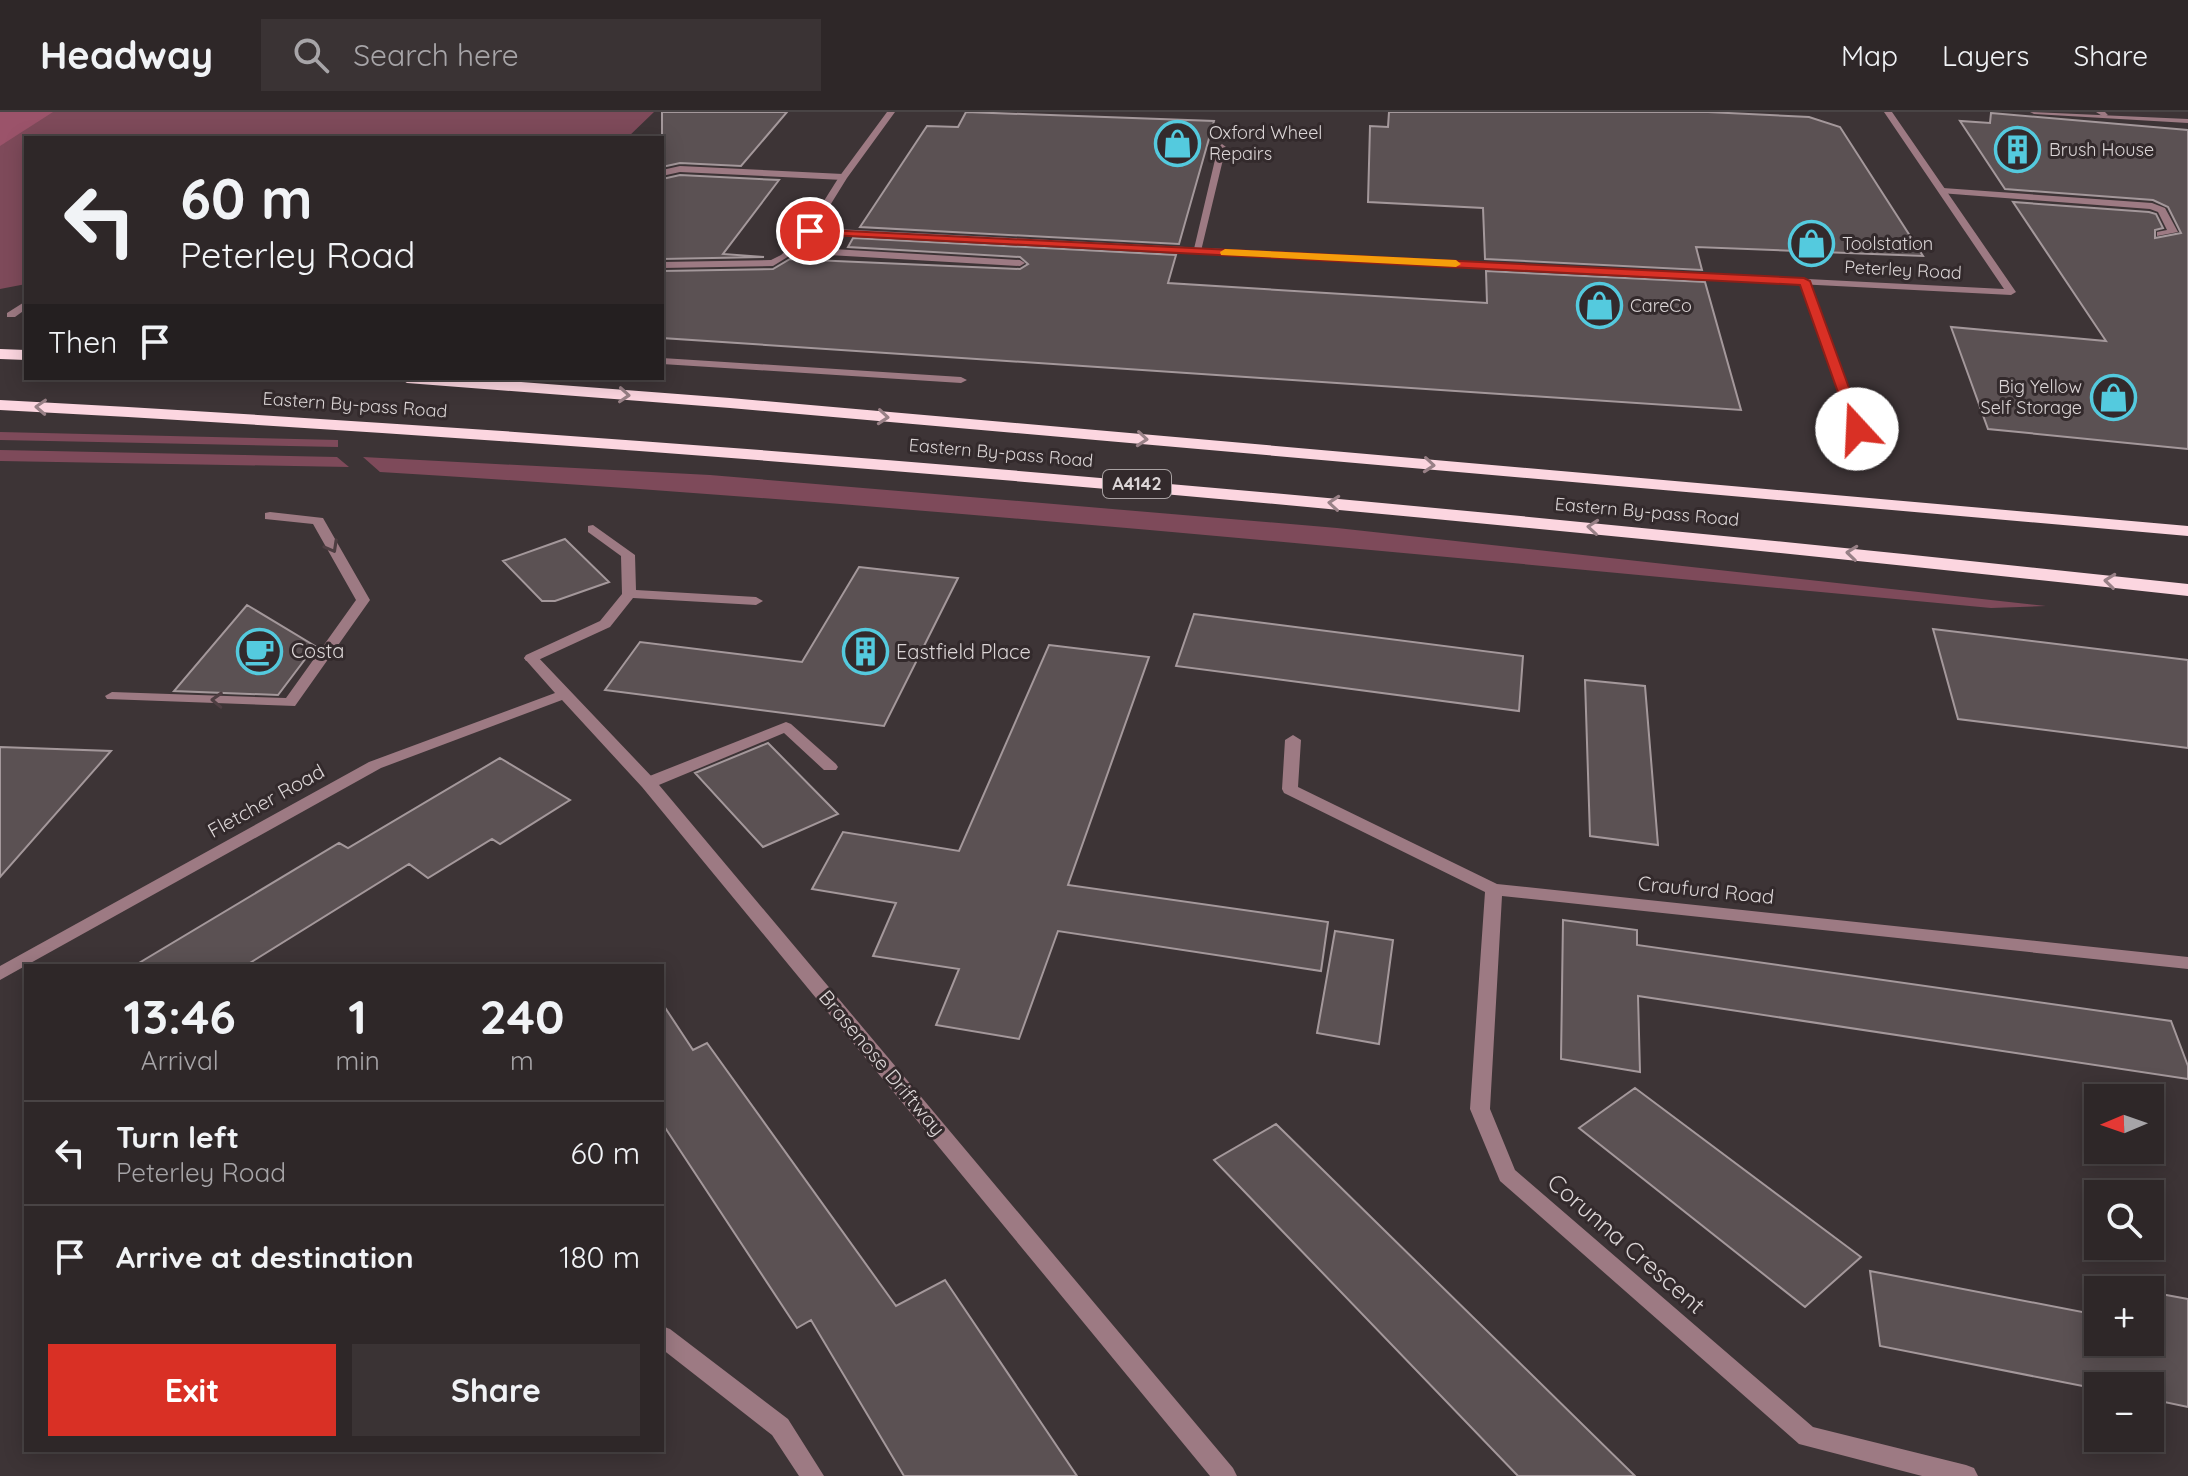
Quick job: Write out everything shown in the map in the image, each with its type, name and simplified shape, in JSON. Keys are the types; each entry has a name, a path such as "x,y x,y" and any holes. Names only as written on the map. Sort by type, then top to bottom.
{"highway":[{"path":"0,354 24,355"},
{"name":"Eastern By-pass Road","path":"433,380 778,407 2188,531"},
{"name":"Eastern By-pass Road","path":"0,405 354,424 1176,488 1746,541 2188,590"}],"street":[{"path":"664,265 773,263 792,250 810,231 843,177 891,112"},
{"name":"Peterley Road","path":"810,231 2011,292 1888,112"},
{"path":"2034,112 2188,121"},
{"path":"1196,251 1222,147"},
{"path":"664,173 680,169 843,177"},
{"path":"1943,191 2152,206 2162,210 2173,232 2160,234"},
{"path":"792,250 1020,263"},
{"path":"1804,281 1857,429"},
{"path":"11,315 24,305"},
{"path":"664,361 961,380"},
{"path":"112,696 290,703 363,600 318,521 270,516"},
{"path":"593,529 628,555 629,594 756,601"},
{"name":"Brasenose Driftway","path":"629,594 605,624 531,658 648,783 1225,1476"},
{"name":"Fletcher Road","path":"0,974 375,765 566,694"},
{"path":"648,783 786,727 830,767"},
{"name":"Craufurd Road","path":"1293,740 1290,789 1494,889 2188,963"},
{"name":"Corunna Crescent","path":"1494,889 1480,1109 1507,1175 1807,1436 1966,1476"},
{"path":"664,1338 780,1427 812,1476"}],"shaded area":[{"path":"0,112 654,112 629,136 24,136 24,284 0,289"},
{"path":"0,112 53,112 0,146"},
{"path":"0,432 338,440 338,447 0,440"},
{"path":"0,450 337,457 349,467 0,461"},
{"path":"363,457 710,475 1337,528 2046,606 1991,608 985,516 380,472"}],"building":[{"path":"662,112 787,112 741,166 680,163 664,167"},
{"path":"966,112 1214,121 1179,244 860,227 927,126 958,127"},
{"path":"1389,112 1708,112 1809,117 1840,127 1923,256 1696,247 1702,270 1485,259 1483,208 1368,202 1370,126 1388,127"},
{"path":"1991,113 2188,130 2188,449 1988,429 1951,327 2106,341 2013,202 2149,212 2156,214 2163,228 2155,230 2155,238 2181,233 2168,207 2153,200 2005,189 1960,121 1990,123"},
{"path":"680,175 779,180 723,254 764,257 664,259 664,179"},
{"path":"853,238 1176,255 1168,283 1487,303 1486,271 1705,282 1741,410 664,338 664,271 773,269 790,259 1020,269 1028,264 1020,257 848,247"},
{"path":"565,539 609,582 555,601 542,601 503,561"},
{"name":"Eastfield Place","path":"859,567 958,578 884,726 605,690 640,642 802,662"},
{"name":"Costa","path":"247,605 315,646 278,695 174,691"},
{"path":"1194,614 1523,656 1519,711 1176,666"},
{"path":"1933,629 2188,660 2188,748 1958,719"},
{"path":"1049,645 1149,657 1068,885 1328,922 1321,971 1058,931 1019,1039 936,1025 959,969 873,956 896,903 812,889 843,832 959,851"},
{"path":"1585,680 1645,686 1658,845 1590,836"},
{"path":"768,743 838,814 763,847 695,773"},
{"path":"0,747 111,751 0,877"},
{"path":"500,758 570,800 500,844 492,839 428,878 409,864 248,964 137,964 339,843 348,848"},
{"path":"1563,920 1637,930 1637,945 2171,1021 2188,1066 2188,1079 1638,996 1640,1072 1561,1059"},
{"path":"1335,931 1393,940 1379,1044 1317,1033"},
{"path":"664,1006 693,1050 707,1043 896,1306 945,1280 1077,1476 904,1476 811,1320 797,1328 664,1126"},
{"path":"1635,1088 1861,1257 1805,1307 1579,1128"},
{"path":"1276,1124 1635,1476 1518,1476 1214,1160"},
{"path":"1870,1271 2084,1312 2084,1356 2164,1356 2164,1295 2188,1299 2188,1407 2164,1402 2164,1372 2084,1372 2084,1386 1880,1346"}],"slow traffic":[{"path":"1225,252 1456,264"}],"place":[{"name":"Oxford Wheel Repairs","path":"1178,143"},
{"name":"Brush House","path":"2018,150"},
{"name":"Toolstation","path":"1811,244"},
{"name":"CareCo","path":"1599,306"},
{"name":"Big Yellow Self Storage","path":"2113,397"},
{"name":"Costa","path":"260,651"},
{"name":"Eastfield Place","path":"865,652"}],"route":[{"path":"810,231 1804,281 1857,429"}]}
